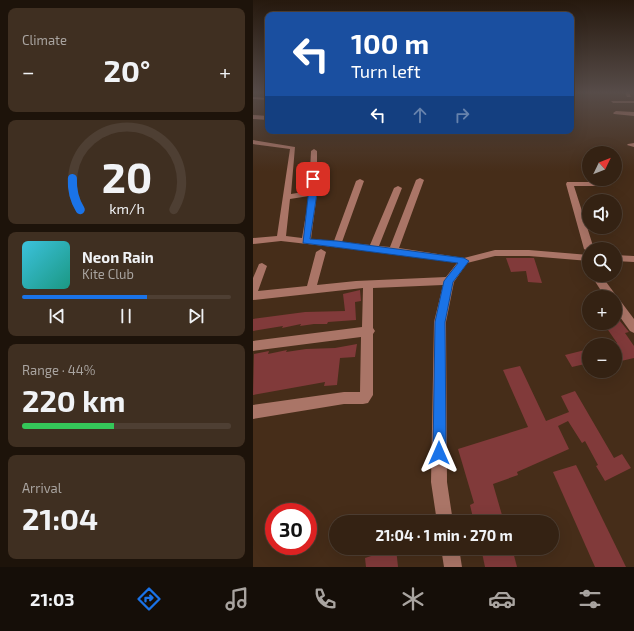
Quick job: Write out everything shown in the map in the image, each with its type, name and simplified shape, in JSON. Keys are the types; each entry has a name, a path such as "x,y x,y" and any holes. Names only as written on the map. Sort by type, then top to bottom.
{"street":[{"path":"253,142 293,148 281,238"},
{"path":"306,242 313,193 314,150"},
{"path":"395,251 394,247 420,180"},
{"path":"337,244 360,181"},
{"path":"582,184 570,184 584,242"},
{"path":"373,249 398,188"},
{"path":"287,197 313,193"},
{"path":"253,241 281,238 395,251 464,261 478,256 495,253 529,253 582,257"},
{"path":"311,290 321,252"},
{"path":"622,258 634,259"},
{"path":"444,515 439,482 440,322 449,281 464,261"},
{"path":"253,292 262,266"},
{"path":"253,296 368,285 449,281"},
{"path":"253,412 344,398 363,398 367,392 369,331 368,285"},
{"path":"622,312 634,328"},
{"path":"253,346 369,331"},
{"path":"451,555 453,567"}],"building":[{"path":"506,258 534,258 542,283 528,282 526,271 511,272"},
{"path":"360,290 361,301 355,302 356,320 300,326 301,324 282,328 283,326 253,331 253,319 305,312 345,311 343,294"},
{"path":"622,324 629,332 625,333 634,346 634,358 622,361 622,338 614,338 608,330 622,330"},
{"path":"357,344 355,357 340,358 337,385 324,386 325,382 253,395 254,354 269,351 268,354 287,350 286,352 306,349 335,348"},
{"path":"582,351 582,365 572,367 565,355"},
{"path":"520,366 546,421 569,412 561,396 575,391 614,458 622,454 631,468 605,481 596,466 598,465 585,441 582,443 568,421 558,426 569,449 517,472 518,475 493,484 502,515 472,515 470,505 474,503 458,449 528,427 503,370"},
{"path":"576,465 626,567 595,567 553,472"},
{"path":"374,555 397,555 398,567 366,567 365,558"},
{"path":"482,555 514,555 517,567 485,567"}],"route":[{"path":"313,179 313,193 306,242 337,244 464,261 449,281 440,322 439,453"}]}
